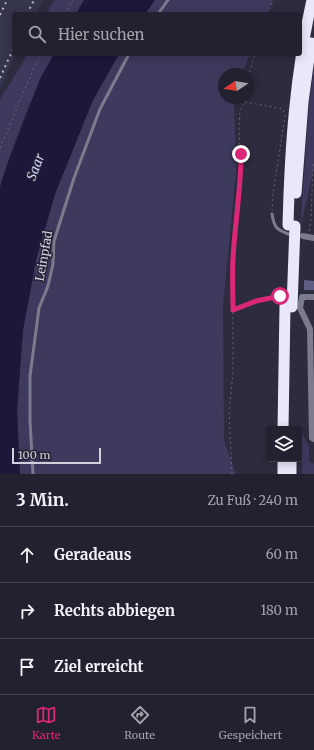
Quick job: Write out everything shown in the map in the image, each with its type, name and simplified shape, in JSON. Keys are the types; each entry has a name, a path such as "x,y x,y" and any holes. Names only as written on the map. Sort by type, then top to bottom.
{"highway":[{"path":"302,53 312,0"},
{"path":"291,228 303,102 314,28"},
{"path":"283,426 291,228 289,175 295,101 301,56"},
{"path":"289,307 291,426"},
{"path":"283,462 283,474"},
{"path":"291,462 291,474"}],"street":[{"path":"314,298 302,297 300,308 310,329 312,367 312,438 314,438"}],"lane":[{"path":"159,12 168,0"},
{"name":"Leinpfad","path":"33,474 30,421 30,376 39,308 48,286 53,264 54,241 74,178 100,109 129,56"},
{"path":"272,214 274,225 278,230 291,228 308,237"},
{"path":"290,242 291,228"},
{"path":"289,295 290,250"}],"path":[{"path":"65,12 73,0"},
{"path":"269,12 273,0"},
{"path":"0,148 40,56"},
{"path":"251,68 254,56"},
{"path":"232,474 229,413 233,372 233,260 241,178 239,128 240,111 244,104"},
{"path":"252,104 283,109 285,116 273,194 272,214"},
{"path":"308,237 311,218 313,164"},
{"path":"233,310 256,301 280,296"}],"shaded area":[{"path":"0,0 43,0 36,12 12,12 12,56 14,56 0,90"},
{"path":"55,0 84,0 77,12 47,12"},
{"path":"155,0 273,0 268,12 146,12"},
{"path":"26,56 53,56 38,85 24,119 0,187 0,99"},
{"path":"118,56 249,56 244,68 218,68 218,104 234,104 236,171 223,307 224,441 236,474 20,474 17,410 23,330 36,260 55,194 93,100"},
{"path":"314,69 314,169 300,229 309,106"},
{"path":"302,433 309,446 309,461 314,464 314,474 302,474"}],"water":[{"path":"84,0 155,0 146,12 77,12"},
{"name":"Saar","path":"53,56 118,56 93,100 55,194 36,260 23,330 17,410 20,474 0,474 0,187 40,79"}],"building":[{"path":"304,280 314,281 314,290 304,290"}],"railway":[{"path":"0,15 7,0"},
{"path":"28,12 34,0"},
{"path":"0,78 12,51"}],"route":[{"path":"241,154 241,178 233,260 233,310 256,301 280,296"}]}
